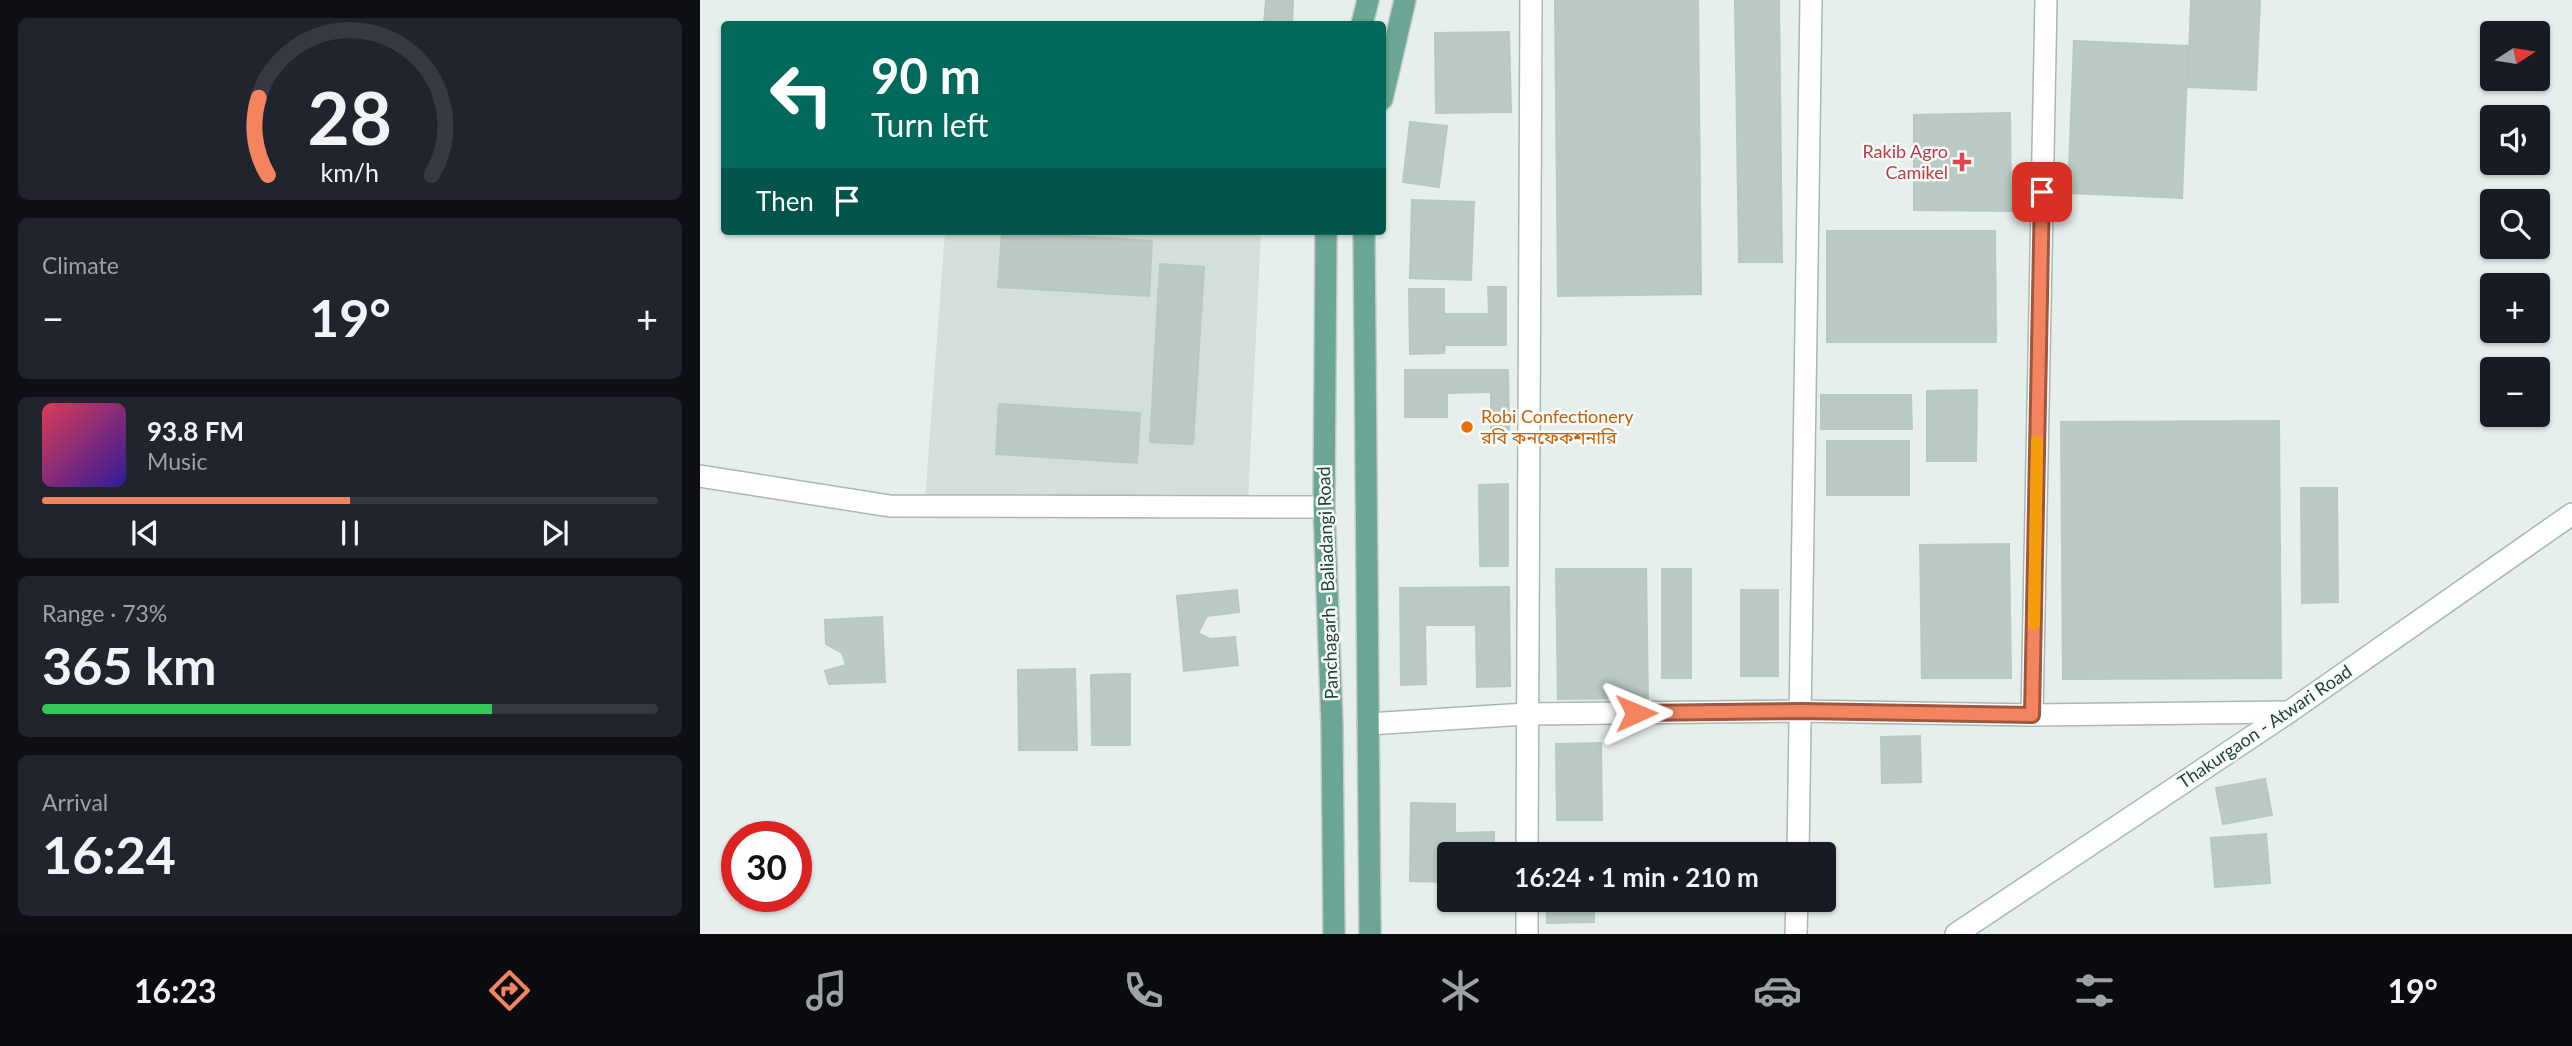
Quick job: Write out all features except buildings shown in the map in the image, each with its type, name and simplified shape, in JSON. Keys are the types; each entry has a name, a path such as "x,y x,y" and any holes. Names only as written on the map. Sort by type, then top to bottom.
{"main road":[{"path":"1363,21 1368,0"},
{"path":"1386,82 1405,0"},
{"name":"Panchagarh - Baliadangi Road","path":"1326,235 1324,507 1332,725 1334,934"},
{"name":"Panchagarh - Baliadangi Road","path":"1364,235 1370,934"}],"street":[{"path":"1527,842 1531,0"},
{"path":"1798,842 1811,0"},
{"path":"2032,715 2046,0"},
{"path":"700,475 890,506 1324,507"},
{"name":"Thakurgaon - Atwari Road","path":"1956,934 2289,712 2572,514"},
{"path":"1368,724 1527,714 1801,711 2032,715 2289,712"},
{"path":"1527,912 1527,934"},
{"path":"1796,934 1797,912"}],"shaded area":[{"path":"945,235 1261,235 1248,502 925,501"}],"slow traffic":[{"path":"2034,624 2037,441"}],"place":[{"name":"Rakib Agro Camikel","path":"1962,162"},
{"name":"Robi Confectionery রবি কনফেকশনারি","path":"1467,427"}],"route":[{"path":"1636,713 1801,711 2032,715 2042,192"}]}
